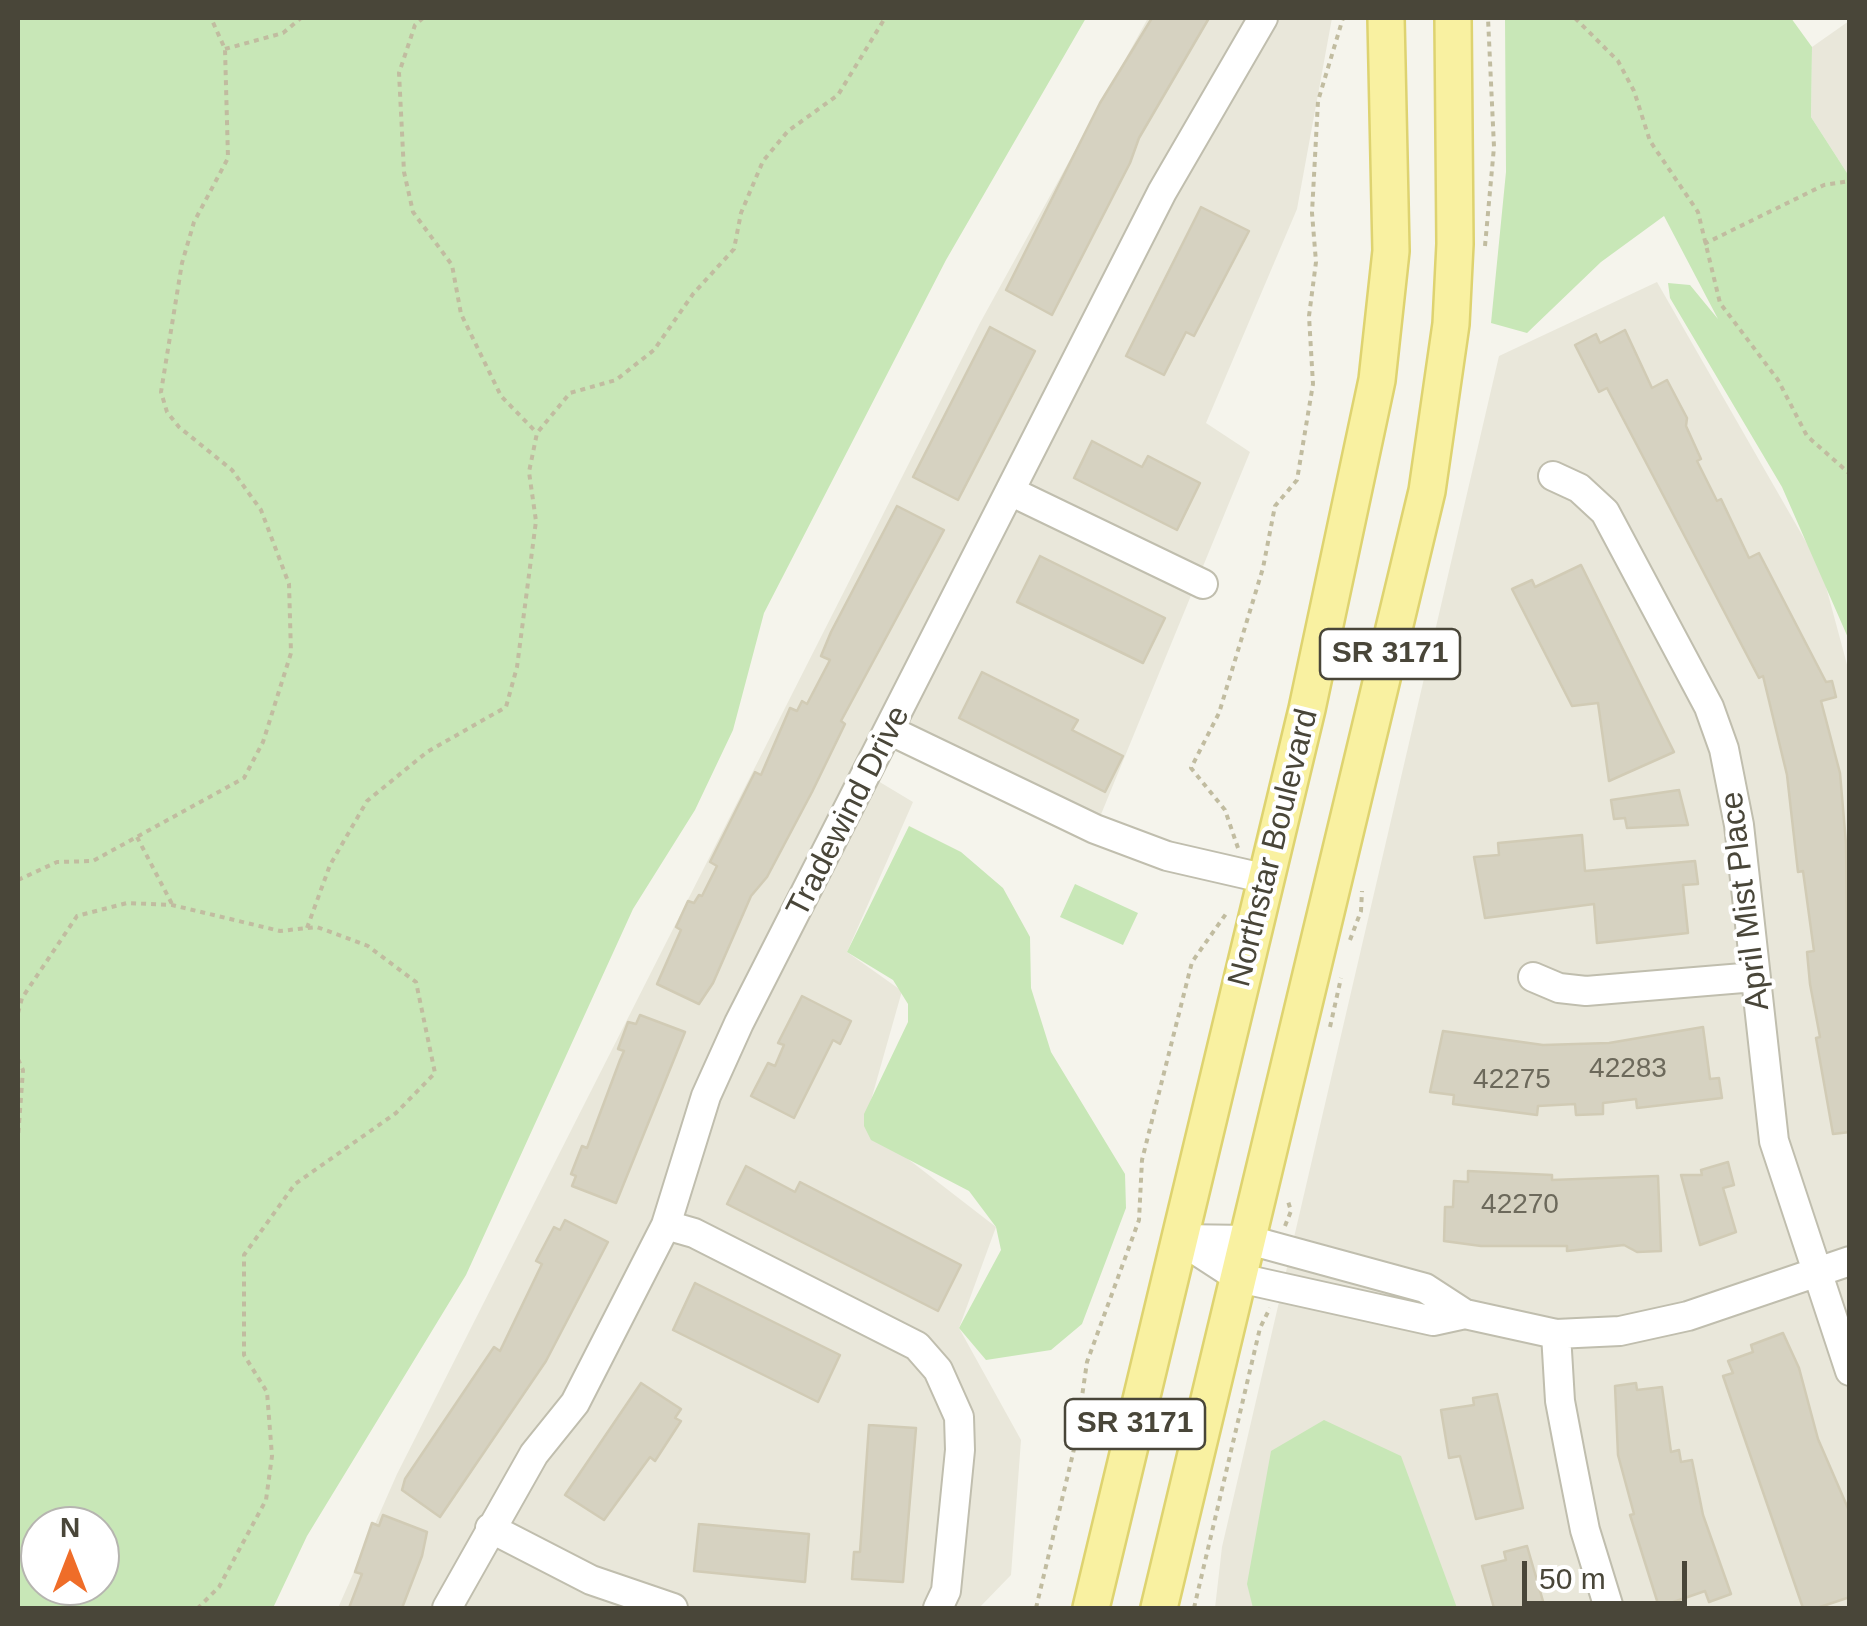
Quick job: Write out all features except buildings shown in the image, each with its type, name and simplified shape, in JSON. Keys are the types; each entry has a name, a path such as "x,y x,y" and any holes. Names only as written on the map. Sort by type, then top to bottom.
{"main road":[{"name":"Northstar Boulevard","path":"1092,1608 1179,1239 1251,876 1377,380 1390,251 1386,18"},
{"name":"Northstar Boulevard","path":"1159,1608 1382,684 1441,407 1456,211 1453,18"}],"street":[{"name":"Tradewind Drive","path":"447,1608 534,1454 575,1403 666,1225 706,1096 738,1023 891,731 1162,192 1263,18"},
{"name":"April Mist Place","path":"1553,476 1579,488 1606,512 1709,707 1731,775 1774,1141 1850,1371"},
{"path":"1012,492 1203,584"},
{"path":"891,731 1094,829 1167,856 1251,876"},
{"path":"1533,977 1559,988 1586,991 1755,977"},
{"path":"666,1225 694,1233 918,1346 938,1370 959,1417 960,1450 946,1591 938,1608"},
{"path":"1179,1239 1248,1240 1425,1288 1464,1314 1556,1334 1620,1330 1688,1316 1850,1260"},
{"path":"1179,1239 1240,1278 1433,1321 1464,1314"},
{"path":"1556,1334 1560,1400 1571,1459 1585,1530 1609,1608"},
{"path":"490,1528 591,1580 672,1608"}],"path":[{"path":"18,880 57,862 93,860 244,778 263,742 291,653 289,584 261,510 249,488 166,412 162,392 182,262 194,222 228,158 225,49 211,18"},
{"path":"225,49 283,34 301,18"},
{"path":"423,18 415,26 399,74 404,172 413,212 452,265 461,314 501,396 537,433"},
{"path":"307,928 330,864 368,801 427,752 506,706 518,667 536,521 528,472 537,433 570,394 616,380 654,350 693,294 734,249 740,213 763,162 788,131 838,95 886,18"},
{"path":"1036,1608 1088,1362 1139,1220 1142,1160 1192,962 1251,876 1224,810 1191,768 1219,713 1264,568 1275,506 1297,480 1313,384 1309,316 1316,262 1312,213 1318,101 1343,18"},
{"path":"1575,18 1618,61 1634,91 1650,140 1698,212 1720,303 1778,380 1807,436 1850,474"},
{"path":"1704,244 1824,185 1850,180"},
{"path":"137,838 172,904"},
{"path":"18,1013 22,998 77,916 127,903 172,904 280,930 317,926 368,946 416,982 435,1073 396,1113 295,1184 244,1255 244,1355 267,1392 272,1456 266,1500 219,1588 198,1608"},
{"path":"18,1058 24,1070 24,1096 18,1138"},
{"path":"18,1392 18,1409"}],"shaded area":[{"path":"1148,18 1332,18 1297,209 1206,423 1250,452 1095,829 892,731 868,775 913,802 847,952 902,991 864,1125 996,1227 959,1328 1021,1440 1011,1575 979,1608 338,1608 397,1474 980,323"},
{"path":"1849,21 1849,176 1811,117 1812,47"},
{"path":"1657,282 1821,568 1849,672 1849,1608 1215,1608 1222,1547 1499,356"}],"green space":[{"path":"18,18 1086,18 946,260 764,613 733,730 695,810 633,909 466,1275 307,1536 273,1608 18,1608"},
{"path":"1505,18 1791,18 1812,47 1811,117 1849,176 1849,640 1782,487 1670,298 1668,283 1690,285 1718,319 1664,216 1601,262 1527,333 1491,323 1506,172"},
{"path":"909,826 961,852 1003,888 1030,937 1031,988 1051,1052 1125,1174 1126,1208 1082,1324 1051,1350 986,1360 959,1328 1001,1250 996,1227 969,1191 871,1140 864,1126 864,1114 908,1022 908,1004 893,980 847,952"},
{"path":"1075,884 1138,913 1123,945 1060,917"},
{"path":"1324,1420 1401,1456 1457,1608 1253,1608 1247,1584 1271,1451"}]}
